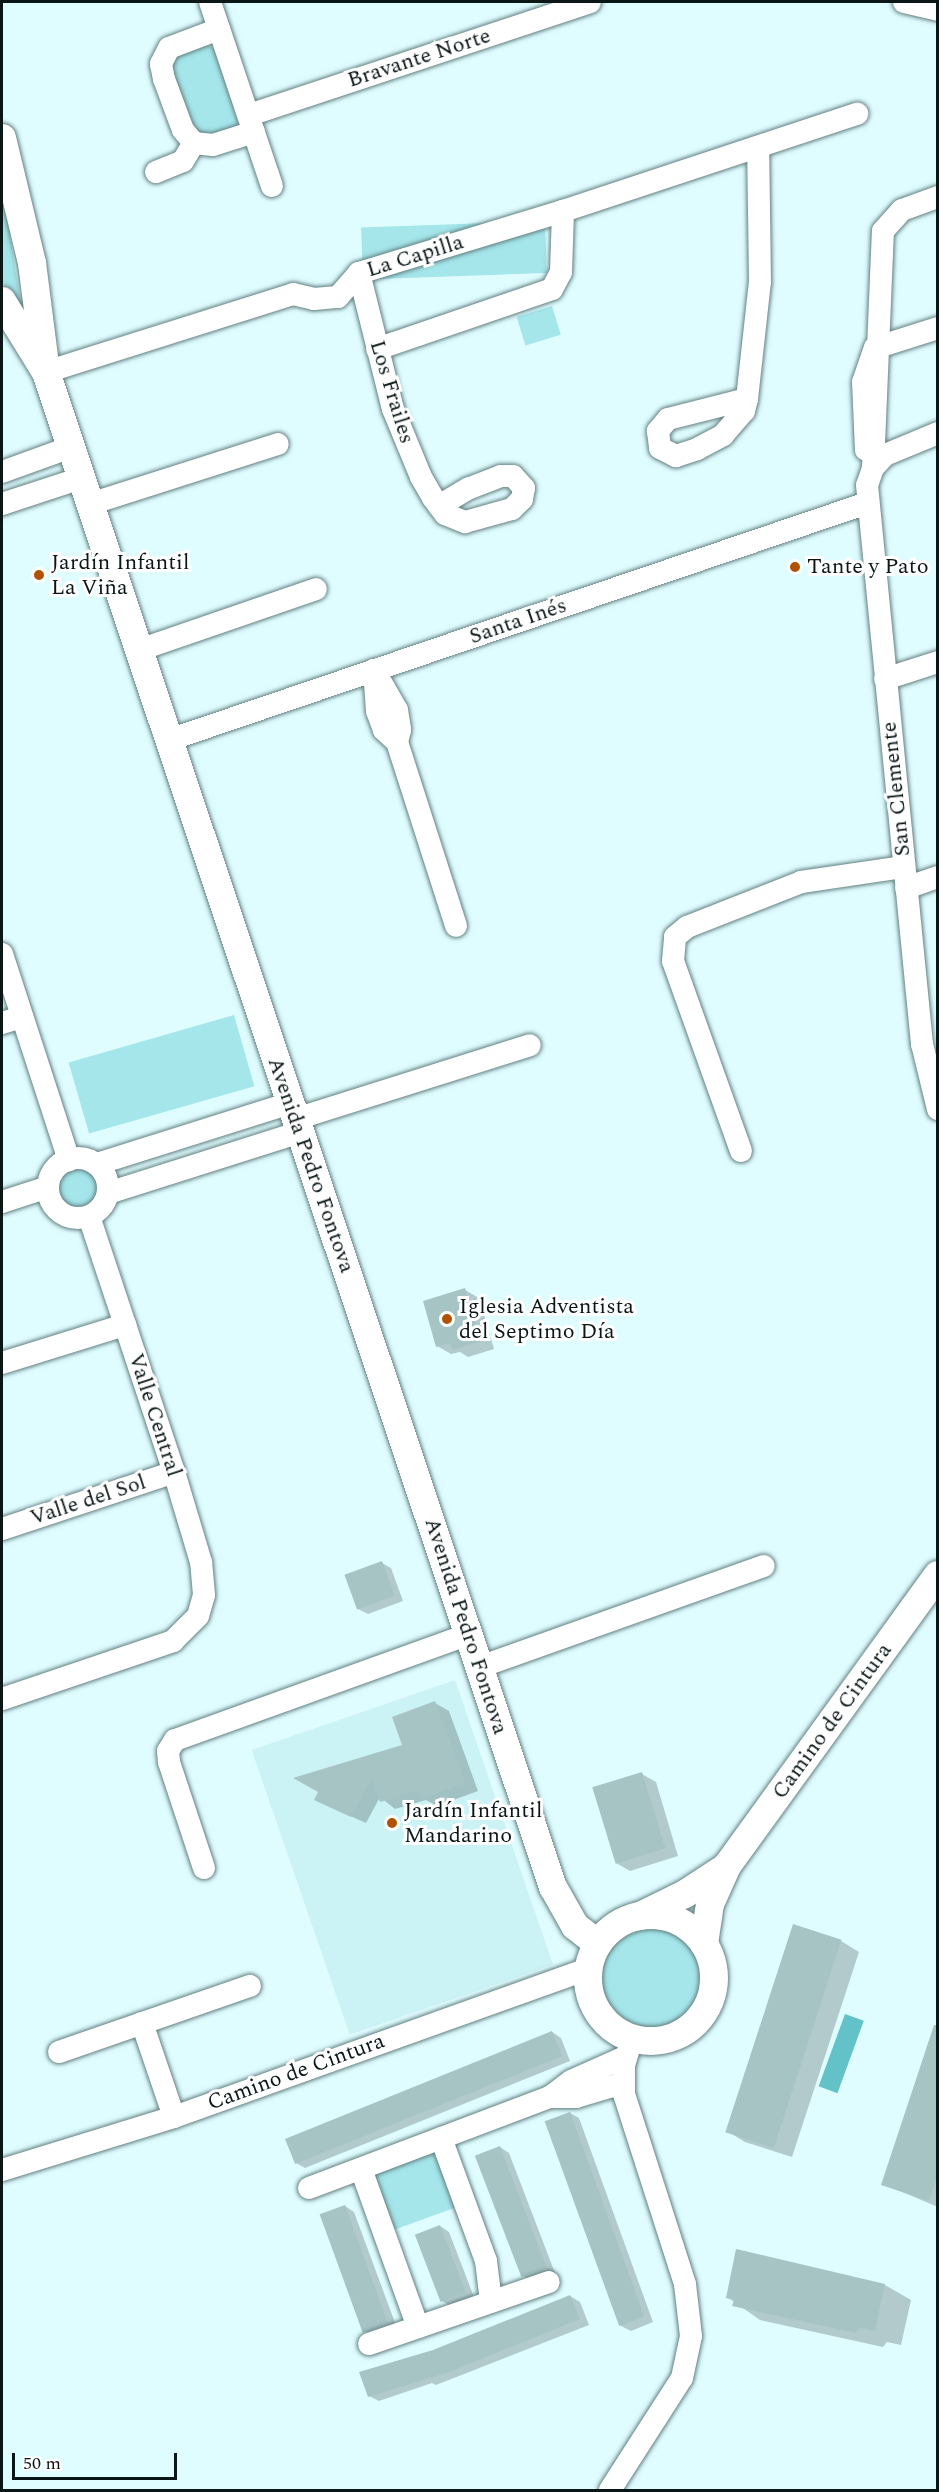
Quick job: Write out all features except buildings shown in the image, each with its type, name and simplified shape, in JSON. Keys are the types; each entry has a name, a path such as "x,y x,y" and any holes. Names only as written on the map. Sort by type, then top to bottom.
{"street":[{"path":"210,2 273,186"},
{"name":"Bravante Norte","path":"194,143 213,145 251,124 540,9 590,2"},
{"path":"904,2 938,10"},
{"path":"156,172 183,161 194,143 183,130 160,64 169,48 219,29"},
{"name":"La Capilla","path":"46,372 293,294 314,299 338,297 359,273 563,211 857,114"},
{"name":"Avenida Pedro Fontova","path":"2,138 32,263 46,372 559,1901 594,1956"},
{"path":"747,399 760,282 758,147"},
{"path":"938,197 902,210 883,231 875,348 866,369 862,416 863,441 873,468 896,448 938,433"},
{"path":"377,349 552,289 561,272 563,211"},
{"name":"Los Frailes","path":"359,273 377,349 401,432 439,506"},
{"name":"Avenida Pedro Fontova","path":"2,301 46,372"},
{"path":"875,348 938,327"},
{"path":"2,504 36,493 86,491 278,444"},
{"path":"2,472 71,447"},
{"path":"25,463 36,493"},
{"name":"San Clemente","path":"873,468 867,485 867,503 922,1044 938,1109"},
{"name":"Santa Inés","path":"169,740 867,503"},
{"path":"139,650 316,589"},
{"path":"885,679 938,662"},
{"path":"374,670 377,711 384,730 397,742 456,926"},
{"path":"741,1151 673,961 675,937 687,927 801,882 938,876"},
{"path":"2,954 12,1020 69,1160"},
{"path":"97,1164 106,1177 108,1193 102,1207 89,1216 64,1215 53,1204 48,1187 54,1171 69,1160 80,1158 97,1164 295,1118 531,1045"},
{"path":"108,1193 295,1118"},
{"path":"2,1202 48,1187"},
{"name":"Valle Central","path":"2,1699 160,1647 184,1633 198,1616 204,1595 203,1574 174,1472 89,1216"},
{"path":"2,1363 124,1325"},
{"name":"Valle del Sol","path":"2,1529 174,1472"},
{"path":"480,1667 764,1566"},
{"name":"Camino de Cintura","path":"704,1944 710,1904 727,1866 938,1575"},
{"path":"204,1868 169,1762 168,1751 175,1740 469,1634"},
{"name":"Camino de Cintura","path":"640,1916 685,1894 727,1866"},
{"path":"309,2188 550,2097 571,2081 628,2047 669,2038 698,2019 713,1988 713,1966 704,1944 683,1924 655,1915 640,1916 616,1926 594,1956 589,1985 601,2016 628,2047 623,2083 627,2110 685,2284 691,2336 682,2378 610,2490"},
{"name":"Camino de Cintura","path":"2,2170 174,2116 594,1956"},
{"path":"59,2052 250,1986"},
{"path":"142,2023 174,2116"},
{"path":"550,2097 576,2097 623,2083"},
{"path":"441,2138 486,2261 491,2302"},
{"path":"361,2169 418,2327"},
{"path":"369,2344 549,2282"}],"shaded area":[{"path":"205,44 215,49 238,122 236,127 199,137 194,134 168,65 175,52"},
{"path":"2,199 8,224 25,330 2,280"},
{"path":"545,221 547,273 363,279 361,227"},
{"path":"552,306 561,335 525,346 517,317"},
{"path":"234,1015 254,1086 89,1134 69,1062"},
{"path":"77,1167 85,1168 92,1173 97,1180 97,1196 92,1203 85,1208 77,1209 69,1208 62,1203 57,1196 56,1188 57,1180 62,1173 69,1168"},
{"name":"Jardín Infantil Mandarino","path":"455,1680 553,1965 350,2035 252,1750"},
{"path":"652,1925 672,1929 689,1941 701,1958 705,1978 701,1998 689,2015 672,2027 652,2031 632,2027 615,2015 603,1998 599,1978 603,1958 615,1941 632,1929"},
{"path":"845,2014 864,2021 837,2093 819,2086"},
{"path":"435,2149 456,2207 394,2230 373,2172"}],"place":[{"name":"Tante y Pato","path":"795,567"},
{"name":"Jardín Infantil La Viña","path":"39,575"},
{"name":"Iglesia Adventista del Septimo Día","path":"447,1319"},
{"name":"Jardín Infantil Mandarino","path":"392,1823"}]}
